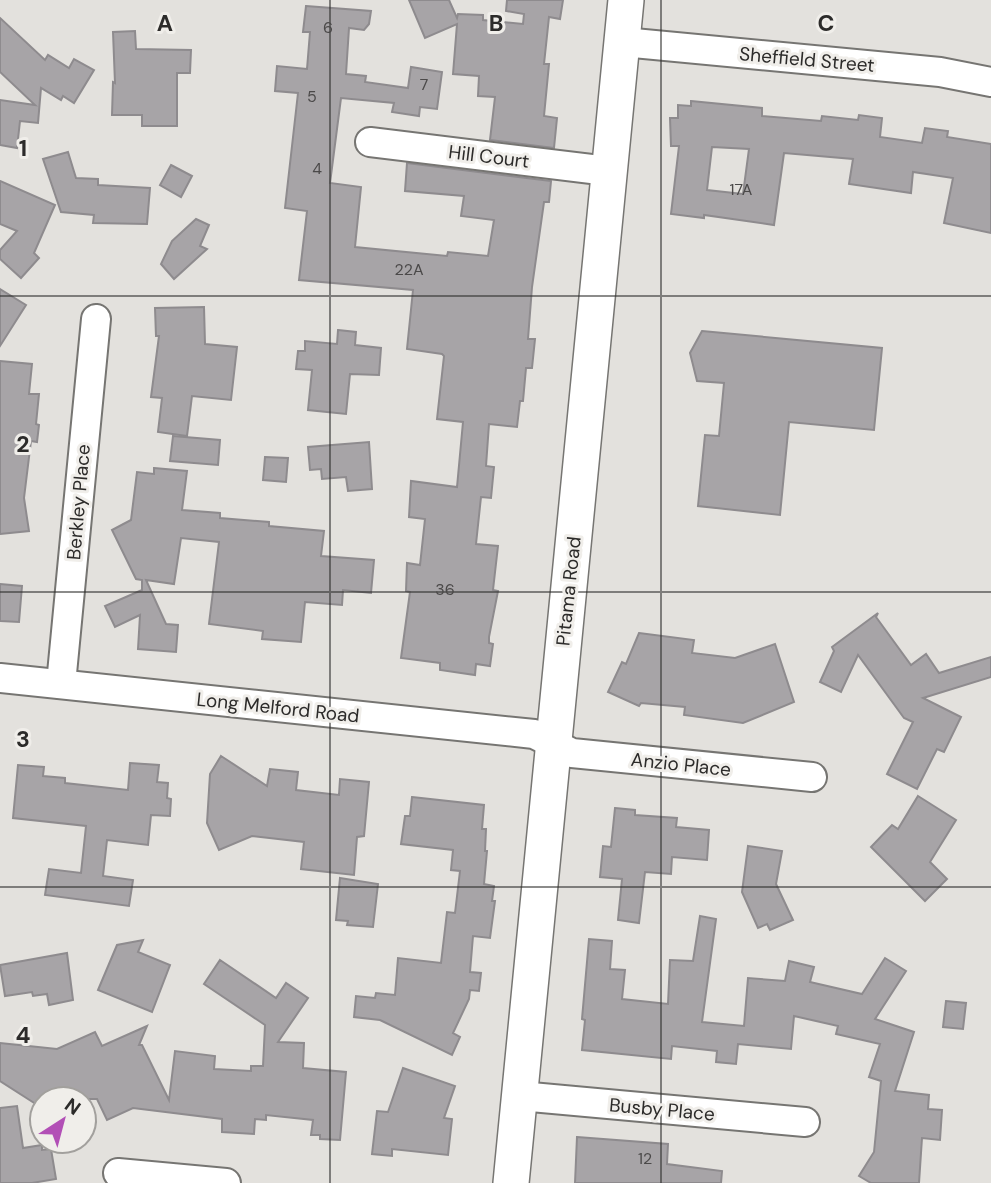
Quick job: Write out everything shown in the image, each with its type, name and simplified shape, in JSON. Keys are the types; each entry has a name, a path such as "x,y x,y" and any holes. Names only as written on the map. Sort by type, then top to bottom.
{"street":[{"name":"Pitama Road","path":"511,1183 626,0"},
{"name":"Sheffield Street","path":"623,42 940,72 991,82"},
{"name":"Hill Court","path":"370,142 608,171"},
{"name":"Berkley Place","path":"61,684 96,318"},
{"name":"Long Melford Road","path":"0,678 534,734 553,743"},
{"name":"Anzio Place","path":"553,743 572,754 812,777"},
{"name":"Busby Place","path":"520,1096 805,1122"},
{"path":"118,1173 226,1183"}],"building":[{"path":"409,0 449,0 457,18 458,14 483,15 483,20 523,24 524,14 506,11 507,0 563,0 560,19 549,17 544,64 549,64 544,116 557,118 554,148 490,140 495,97 478,96 479,76 453,74 457,24 425,38"},
{"path":"306,6 371,11 369,24 364,30 349,28 346,74 366,76 365,82 408,88 411,67 442,72 437,109 420,107 419,116 392,112 394,103 341,98 330,183 361,187 355,247 447,256 448,252 488,256 494,220 461,216 464,196 405,191 407,163 551,181 549,202 544,202 532,287 528,339 535,339 532,368 526,368 517,427 489,424 486,466 494,467 491,498 481,497 476,544 498,546 493,590 498,591 489,637 489,643 493,644 490,666 476,664 475,675 440,670 440,663 401,658 410,592 406,591 407,563 420,565 425,519 409,517 411,481 457,487 463,422 437,419 444,356 407,349 413,290 299,280 307,211 285,208 298,93 275,91 277,66 307,69 310,32 303,32"},
{"path":"0,18 45,60 48,55 69,68 74,59 94,70 74,103 63,96 61,100 41,88 38,123 20,121 17,148 0,145 0,100 35,105 0,72"},
{"path":"135,31 136,49 191,50 190,73 177,73 177,126 142,126 142,115 112,115 113,82 115,83 113,32"},
{"path":"691,101 762,108 762,116 821,121 822,116 858,120 859,115 882,118 880,137 922,143 925,128 948,131 947,137 991,144 991,233 944,223 953,178 913,172 911,193 849,184 853,159 784,153 774,225 704,215 704,218 671,214 679,146 671,146 670,118 678,118 678,105 691,106","holes":["712,147 749,149 743,194 707,190"]},
{"path":"68,152 76,178 98,179 98,185 150,188 147,224 93,223 94,215 61,212 43,159"},
{"path":"171,165 192,176 181,197 160,185"},
{"path":"0,181 55,205 34,253 39,258 21,278 0,259 0,250 17,231 0,224"},
{"path":"196,219 209,225 200,246 207,249 174,279 161,264 172,241"},
{"path":"0,289 26,305 0,346"},
{"path":"204,307 205,344 237,347 231,400 192,396 187,436 158,432 162,398 151,397 159,336 156,336 155,308"},
{"path":"338,330 356,332 355,345 381,348 379,375 350,374 346,414 308,410 312,370 296,369 298,351 305,351 305,341 337,344"},
{"path":"702,331 882,348 874,430 789,422 780,515 698,506 705,435 719,436 724,383 697,381 690,353"},
{"path":"0,361 32,364 29,394 39,394 36,424 39,425 37,442 31,441 24,498 29,531 0,534"},
{"path":"173,436 220,440 218,465 170,461"},
{"path":"369,442 372,489 348,491 346,477 322,479 321,469 310,470 308,447"},
{"path":"265,457 288,458 286,482 263,480"},
{"path":"154,468 187,471 182,510 220,513 220,518 269,522 269,526 324,531 321,556 374,560 371,593 343,590 342,605 305,602 301,642 262,639 263,631 209,624 219,542 181,538 174,584 146,580 166,624 178,625 176,652 138,649 140,615 115,627 105,606 142,590 142,580 136,579 112,530 131,520 137,472 154,474"},
{"path":"0,584 22,586 19,622 0,621"},
{"path":"878,613 876,617 911,665 926,654 939,673 991,657 991,677 923,698 961,717 944,752 937,749 917,789 887,774 913,722 904,718 858,655 841,692 820,682 834,651 832,647"},
{"path":"639,633 694,640 692,653 735,658 775,644 794,702 743,723 684,715 685,707 641,703 639,706 608,692 622,662 626,664"},
{"path":"221,756 267,786 270,769 298,772 296,790 339,795 340,779 369,782 364,836 357,837 354,875 301,869 304,842 252,836 219,850 207,823 210,774"},
{"path":"130,763 159,765 157,782 168,783 167,798 171,799 170,816 151,815 148,845 107,840 103,876 133,880 129,906 45,895 49,869 81,873 86,826 13,818 18,765 44,767 43,776 65,778 65,783 128,790"},
{"path":"918,796 956,820 930,862 947,879 925,901 871,847 892,825 898,829"},
{"path":"412,797 484,805 482,829 486,829 487,851 484,884 494,886 492,901 495,901 490,938 473,936 470,972 481,973 479,991 470,990 469,999 453,1033 460,1037 452,1055 380,1020 354,1017 356,996 375,998 376,993 395,995 398,958 441,963 447,912 455,913 460,871 451,870 453,850 401,844 405,816 410,816"},
{"path":"615,808 635,810 635,815 677,818 676,827 709,830 707,860 672,857 671,874 645,872 639,923 618,920 622,879 600,877 603,846 611,847"},
{"path":"748,846 782,851 776,884 793,920 770,930 767,924 758,928 742,892"},
{"path":"340,878 378,884 373,927 347,925 348,921 336,920"},
{"path":"700,916 716,919 702,1022 744,1026 748,978 785,981 789,961 814,967 810,982 862,994 885,958 906,971 875,1019 914,1032 895,1091 929,1095 928,1109 942,1110 940,1140 922,1138 919,1183 871,1183 859,1176 874,1152 881,1081 869,1077 880,1044 836,1034 838,1026 794,1016 791,1049 738,1044 736,1064 716,1062 717,1051 672,1046 671,1059 582,1050 589,939 612,941 610,969 625,970 622,999 668,1004 670,960 693,961"},
{"path":"143,940 138,952 170,965 152,1012 98,990 117,945"},
{"path":"67,953 73,1000 49,1005 47,994 33,996 32,992 5,996 0,965"},
{"path":"220,960 276,998 286,983 308,998 278,1042 304,1043 303,1068 346,1072 340,1140 320,1139 320,1135 311,1135 313,1120 266,1115 266,1120 255,1119 254,1134 222,1132 222,1119 133,1108 107,1120 98,1101 98,1085 28,1085 28,1099 0,1081 0,1043 57,1049 95,1032 102,1046 147,1026 139,1045 142,1045 169,1100 175,1051 215,1056 214,1069 251,1071 251,1066 263,1066 265,1025 204,984"},
{"path":"946,1001 966,1003 963,1029 943,1027"},
{"path":"403,1068 455,1086 444,1118 452,1119 448,1155 392,1149 392,1156 372,1154 377,1111 388,1112"},
{"path":"17,1106 23,1148 28,1147 28,1155 52,1155 56,1179 32,1183 0,1183 0,1108"},
{"path":"577,1137 668,1144 667,1164 722,1171 721,1183 575,1183"}]}
